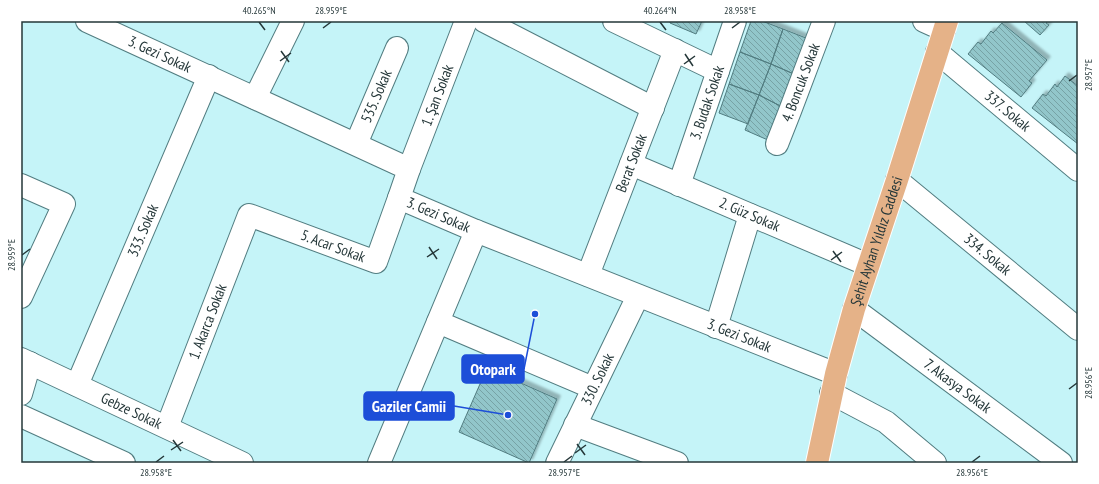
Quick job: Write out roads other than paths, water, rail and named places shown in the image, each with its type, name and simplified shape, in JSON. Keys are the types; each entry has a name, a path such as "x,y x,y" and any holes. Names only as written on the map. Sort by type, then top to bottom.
{"main road":[{"name":"Şehit Ayhan Yıldız Caddesi","path":"817,463 833,384 854,309 897,180 945,26"}],"street":[{"name":"3. Gezi Sokak","path":"87,21 409,169 399,198 476,231 716,327 833,384 886,422 935,463"},
{"path":"255,98 293,21"},
{"name":"1. Şan Sokak","path":"409,169 466,21"},
{"path":"484,21 514,28 653,108"},
{"name":"3. Budak Sokak","path":"679,185 735,21"},
{"name":"4. Boncuk Sokak","path":"777,144 824,21"},
{"path":"924,21 945,26"},
{"path":"618,22 718,71"},
{"name":"535. Sokak","path":"356,144 397,48"},
{"name":"Berat Sokak","path":"588,275 675,50"},
{"name":"337. Sokak","path":"937,52 1078,170"},
{"name":"333. Sokak","path":"77,385 209,76"},
{"name":"2. Güz Sokak","path":"631,164 868,265"},
{"name":"334. Sokak","path":"897,180 1078,329"},
{"path":"21,185 64,204 21,297"},
{"name":"5. Acar Sokak","path":"248,215 376,262 399,198"},
{"name":"1. Akarca Sokak","path":"166,427 248,215"},
{"path":"716,327 750,215"},
{"path":"380,463 476,231"},
{"name":"330. Sokak","path":"557,463 638,296"},
{"name":"7. Akasya Sokak","path":"854,309 1061,463"},
{"path":"438,322 593,388"},
{"path":"21,394 25,361"},
{"name":"Gebze Sokak","path":"25,361 242,463"},
{"path":"21,416 124,463"},
{"path":"575,425 677,463"}],"place":[{"name":"Otopark","path":"535,314"},
{"name":"Gaziler Camii","path":"508,415"}]}
